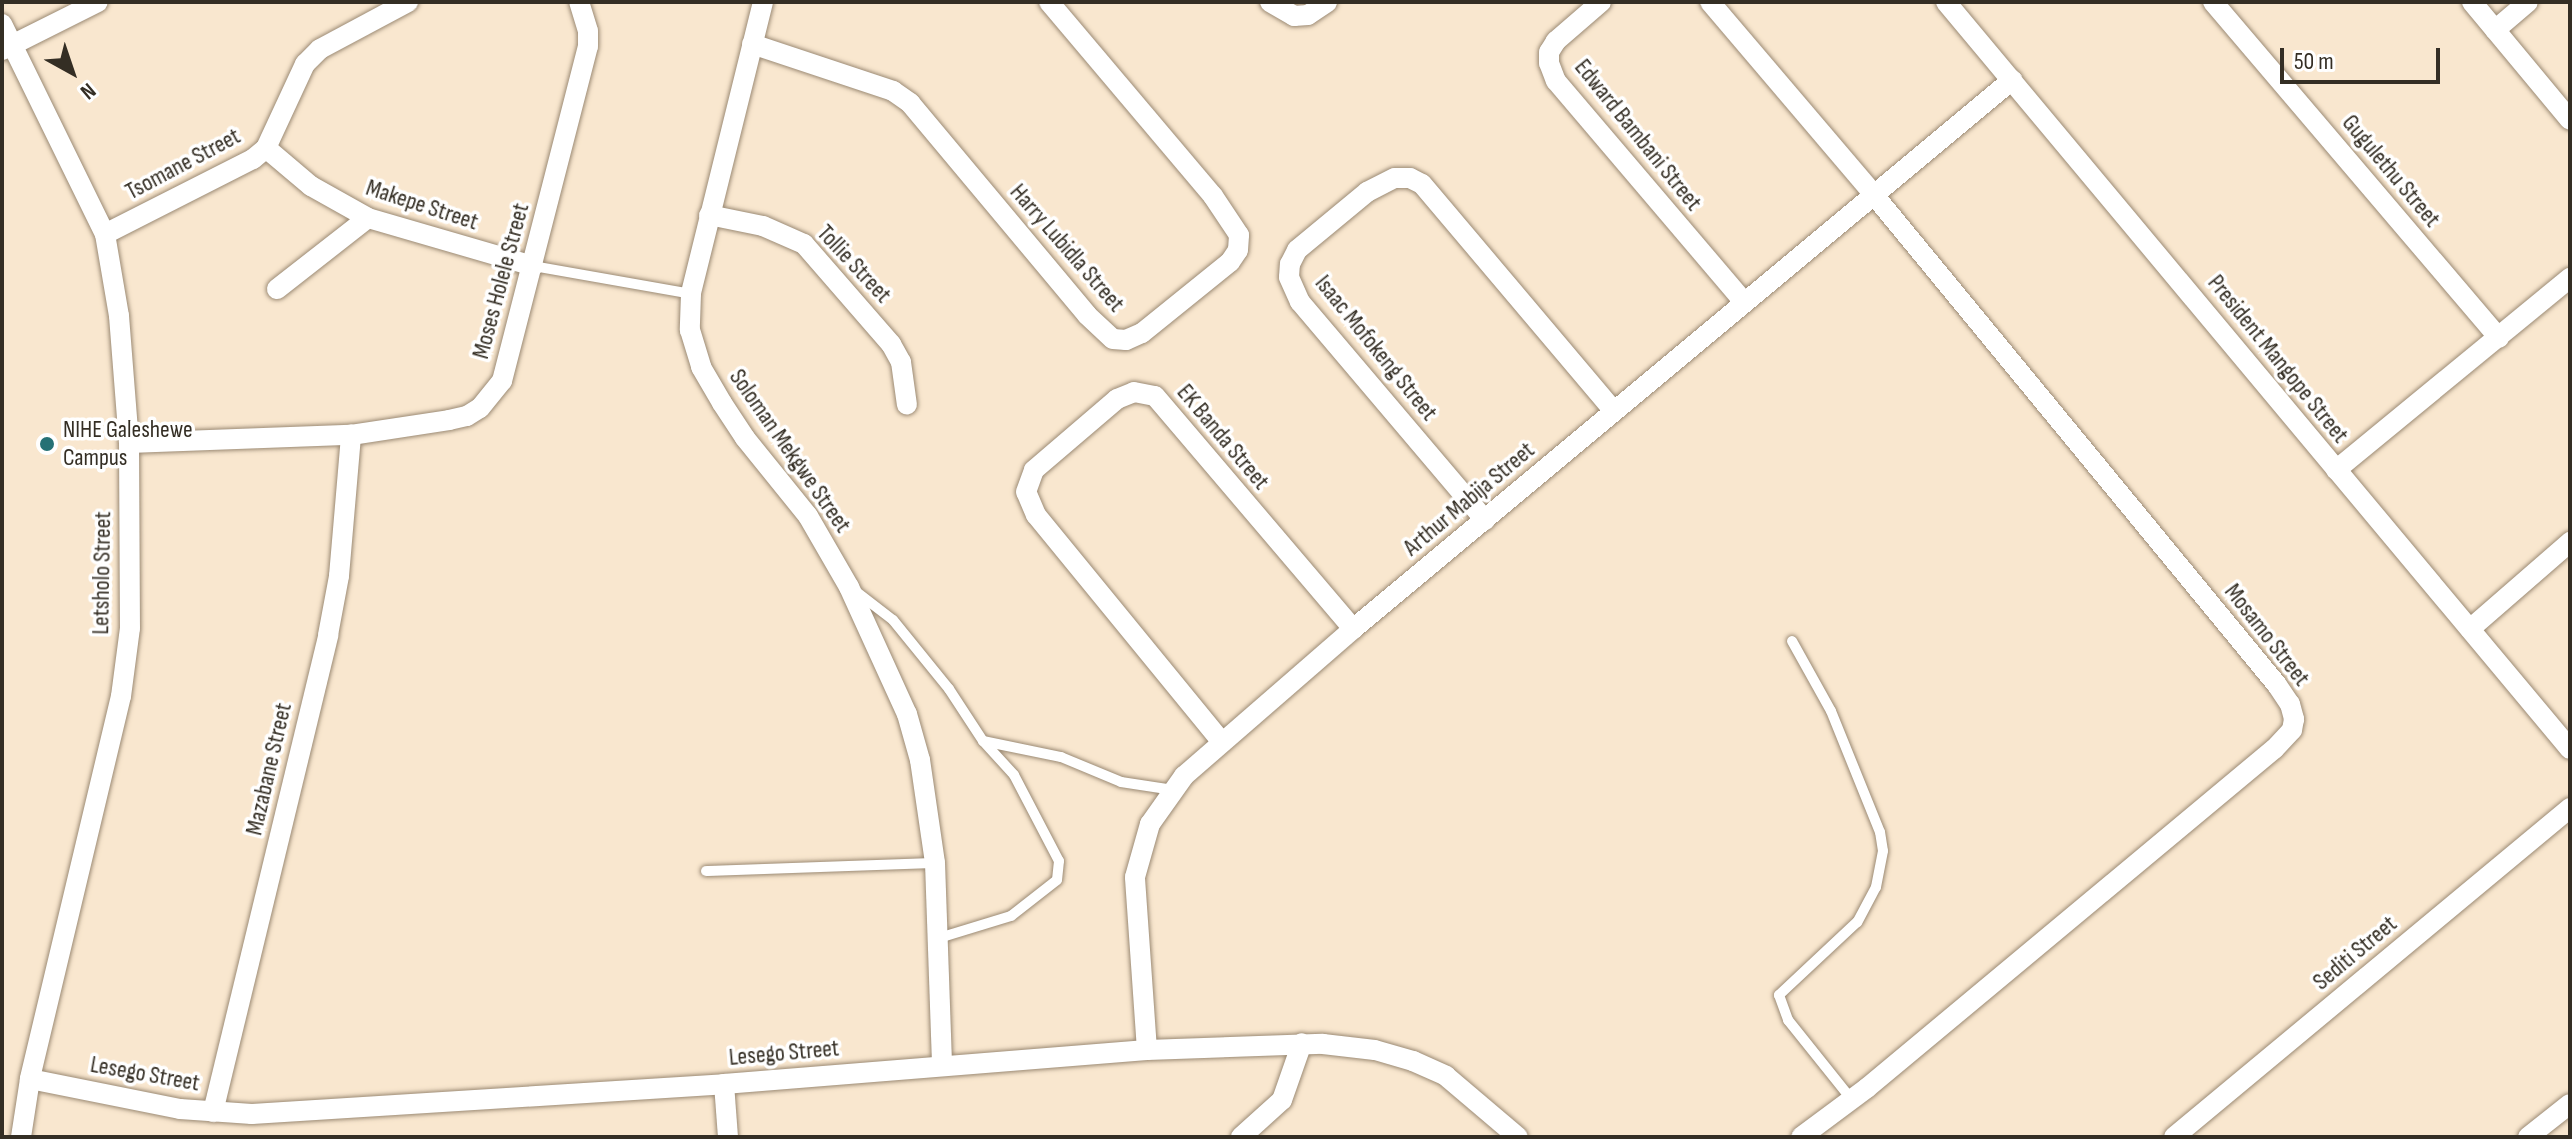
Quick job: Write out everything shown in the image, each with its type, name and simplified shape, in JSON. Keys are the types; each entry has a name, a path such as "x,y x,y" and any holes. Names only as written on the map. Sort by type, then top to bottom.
{"street":[{"path":"7,48 98,2"},
{"name":"Tsomane Street","path":"105,234 229,173 266,148 305,64 320,49 408,2"},
{"name":"Moses Holele Street","path":"129,443 351,435 449,420 467,416 480,408 502,381 588,46 588,31 579,2"},
{"name":"Soloman Mekgwe Street","path":"763,2 691,294 690,330 701,367 745,438 808,516 849,587 907,714 928,801 935,863 942,1066"},
{"name":"Harry Lubidla Street","path":"752,44 893,91 910,103 1087,315 1113,339 1126,340 1142,333 1230,262 1238,250 1239,235 1213,196 1049,2"},
{"path":"1270,2 1294,16 1308,15 1327,2"},
{"name":"Edward Bambani Street","path":"1601,2 1556,41 1549,52 1549,63 1556,81 1744,302"},
{"path":"1710,2 1874,195"},
{"name":"President Mangope Street","path":"1946,2 2570,749"},
{"name":"Gugulethu Street","path":"2213,2 2499,338"},
{"path":"2472,2 2570,120"},
{"path":"2495,30 2528,2"},
{"name":"Letsholo Street","path":"2,24 7,48 105,234 119,316 129,443 130,628 121,696 30,1079 21,1137"},
{"name":"Arthur Mabija Street","path":"1147,1050 1135,877 1150,824 1173,790 1221,741 1353,629 2012,80"},
{"name":"Makepe Street","path":"266,148 311,186 368,218 533,266"},
{"name":"Isaac Mofokeng Street","path":"1485,520 1300,302 1289,277 1290,264 1297,250 1367,192 1395,178 1410,178 1422,184 1614,411"},
{"name":"Mosamo Street","path":"1801,1137 1852,1100 2274,749 2292,730 2294,719 2290,704 2277,685 1874,195"},
{"name":"Tollie Street","path":"709,215 763,226 804,244 891,344 901,362 907,405"},
{"path":"277,289 368,218"},
{"path":"2336,470 2570,278"},
{"name":"EK Banda Street","path":"1221,741 1036,515 1026,492 1034,470 1117,399 1134,392 1155,396 1353,629"},
{"name":"Mazabane Street","path":"213,1112 331,620 339,576 351,435"},
{"path":"2470,629 2570,542"},
{"name":"Sediti Street","path":"2174,1137 2570,808"},
{"path":"1241,1137 1282,1100 1302,1043"},
{"name":"Lesego Street","path":"30,1079 213,1112 252,1114 724,1084 1147,1050 1302,1043 1355,1047 1413,1061 1446,1076 1518,1137"},
{"path":"724,1084 728,1137"},
{"path":"2528,1137 2570,1104"}],"lane":[{"path":"533,266 691,294"},
{"path":"849,587 877,604 893,620 949,689 983,741 1014,775 1059,861 1057,880 1001,921 936,939"},
{"path":"1792,641 1831,711 1880,832 1883,851 1876,887 1857,922 1779,995 1788,1020 1852,1100"},
{"path":"983,741 1061,757 1121,782 1173,790"},
{"path":"706,871 935,863"}],"place":[{"name":"NIHE Galeshewe Campus","path":"47,444"}]}
